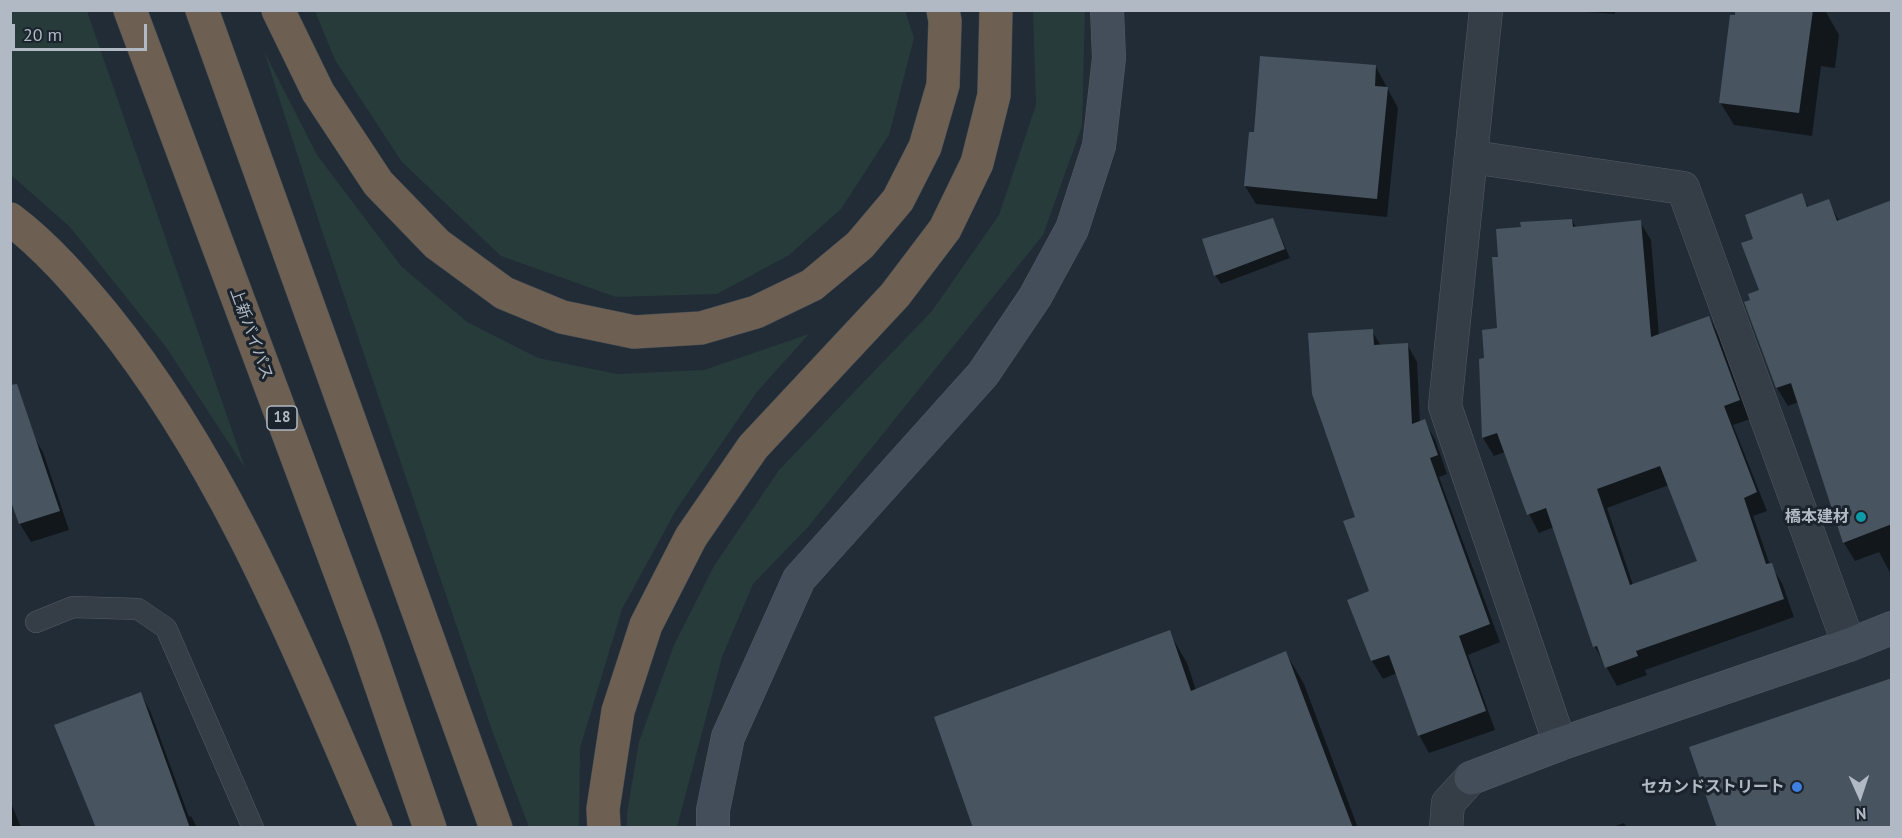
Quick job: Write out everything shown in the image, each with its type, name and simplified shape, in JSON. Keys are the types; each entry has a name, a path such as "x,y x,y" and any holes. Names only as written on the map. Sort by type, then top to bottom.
{"highway":[{"name":"上新バイパス","path":"130,10 365,639 430,828"},
{"path":"202,10 496,828"},
{"path":"278,10 318,92 378,183 437,244 504,293 562,317 634,332 701,328 756,312 812,285 860,245 898,200 925,147 943,85 945,21 943,10"},
{"path":"604,828 603,808 618,711 646,625 691,537 753,447 895,295 945,228 977,162 994,95 996,10"},
{"path":"10,219 76,281 128,345 176,414 226,499 241,530 289,631 376,828"}],"street":[{"path":"713,828 714,810 728,737 799,579 983,374 1035,297 1072,229 1099,146 1108,58 1107,10"},
{"path":"1486,10 1445,406 1560,744"},
{"path":"1472,157 1683,188 1849,645"},
{"path":"1446,828 1448,803 1471,778 1560,744 1849,645 1892,628"}],"lane":[{"path":"36,622 73,607 138,609 166,628 252,828"}],"green space":[{"path":"11,10 87,11 245,468 166,347 70,227 11,175"},
{"path":"905,10 914,38 889,135 841,209 789,255 717,294 616,297 501,256 402,162 335,60 315,11"},
{"path":"1033,11 1085,11 1082,126 1043,235 808,527 753,584 722,657 677,827 627,827 627,813 639,742 674,645 714,566 779,470 932,311 999,215 1036,105"},
{"path":"264,51 317,155 401,266 467,322 538,358 617,374 704,370 809,334 756,393 676,510 622,609 580,748 579,827 529,827 493,733 320,225"}],"building":[{"path":"1735,10 1813,10 1799,113 1719,103 1730,15 1735,15"},
{"path":"1260,56 1376,65 1375,86 1388,87 1377,199 1244,186 1249,132 1254,132"},
{"path":"1802,193 1807,207 1829,199 1837,221 1892,200 1892,524 1843,543 1791,383 1776,388 1744,302 1750,300 1748,294 1759,290 1741,243 1753,239 1745,215"},
{"path":"1273,218 1285,249 1214,276 1202,239"},
{"path":"1572,219 1573,227 1641,220 1651,337 1709,316 1740,400 1724,406 1757,492 1744,498 1766,564 1772,563 1784,599 1636,651 1638,656 1605,668 1597,646 1593,647 1546,508 1527,515 1497,433 1482,438 1479,359 1484,358 1482,330 1497,328 1492,257 1498,257 1496,229 1521,227 1520,222","holes":["1660,466 1697,561 1630,585 1597,489"]},
{"path":"1373,329 1374,345 1408,343 1412,424 1425,419 1438,455 1430,458 1490,624 1459,636 1486,711 1418,736 1389,655 1371,661 1347,600 1369,591 1343,521 1355,517 1312,394 1308,333"},
{"path":"17,384 60,511 19,524 10,499 10,385"},
{"path":"1170,630 1191,691 1286,651 1353,828 973,828 934,717"},
{"name":"セカンドストリート","path":"1892,678 1892,828 1717,828 1689,747"},
{"path":"141,692 190,828 96,828 54,725"}],"place":[{"name":"橋本建材","path":"1861,517"},
{"name":"セカンドストリート","path":"1797,787"}]}
